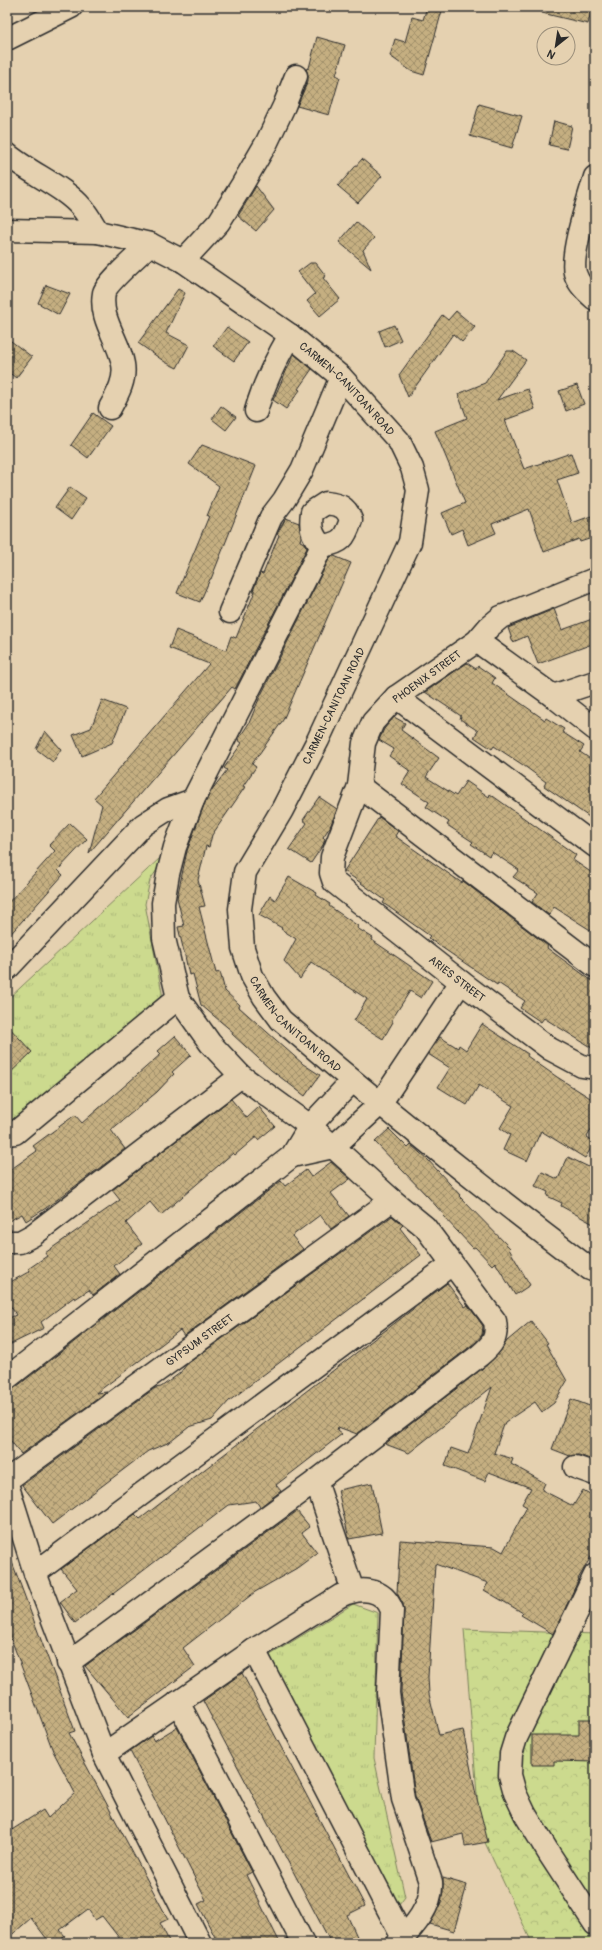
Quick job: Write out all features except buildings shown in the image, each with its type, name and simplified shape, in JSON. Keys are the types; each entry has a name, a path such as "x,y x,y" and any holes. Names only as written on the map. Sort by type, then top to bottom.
{"street":[{"path":"7,39 72,7"},
{"path":"183,261 219,222 242,185 267,142 296,76"},
{"path":"7,154 20,165 56,187 82,207 98,232"},
{"path":"595,177 575,254 574,271 578,282 595,298"},
{"name":"CARMEN-CANITOAN ROAD","path":"7,230 98,232 150,244 183,261 290,335 341,377 399,441 408,457 418,490 410,542 318,740 282,810 244,872 240,909 243,948 252,976 264,997 281,1020 380,1104 553,1242 595,1271"},
{"path":"110,408 122,382 123,365 104,311 104,292 113,280 150,244"},
{"path":"256,411 261,393 275,362 290,335"},
{"path":"230,612 271,517 284,500 302,470 341,377"},
{"path":"68,1663 316,1482 480,1355 496,1337 495,1321 425,1227 392,1200 310,1126 241,1076 210,1043 178,998 164,938 163,903 168,874 173,854 193,800 322,546"},
{"name":"PHOENIX STREET","path":"331,873 332,857 359,786 364,743 373,722 396,697 477,641 489,626 501,617 595,579"},
{"path":"477,641 553,696 595,729"},
{"path":"553,696 595,682"},
{"path":"396,697 595,846"},
{"path":"359,786 595,966"},
{"path":"7,969 143,825 168,809 193,800"},
{"name":"ARIES STREET","path":"331,873 334,882 461,982 550,1049 582,1066 595,1068"},
{"path":"292,1156 333,1147 380,1104 461,982"},
{"path":"7,1134 15,1133 178,998"},
{"path":"7,1242 20,1242 33,1235 241,1076"},
{"path":"11,1368 292,1156 310,1126 352,1081"},
{"name":"GYPSUM STREET","path":"7,1480 392,1200"},
{"path":"35,1573 452,1264"},
{"path":"316,1482 353,1590"},
{"path":"7,1484 35,1573 68,1663 104,1754 200,1943"},
{"path":"595,1575 516,1738 511,1754 510,1775 515,1793 525,1814 595,1924"},
{"path":"104,1754 254,1650 340,1596 353,1590 362,1590 383,1596 388,1601 392,1610 388,1693 403,1799 432,1889 419,1920 400,1940 254,1650"},
{"path":"178,1702 303,1943"}],"green space":[{"path":"174,845 150,880 145,904 163,998 7,1126 7,1000"},
{"path":"353,1604 378,1613 374,1758 405,1897 396,1909 267,1657"},
{"path":"464,1629 595,1634 595,1943 532,1943 480,1832"}]}
